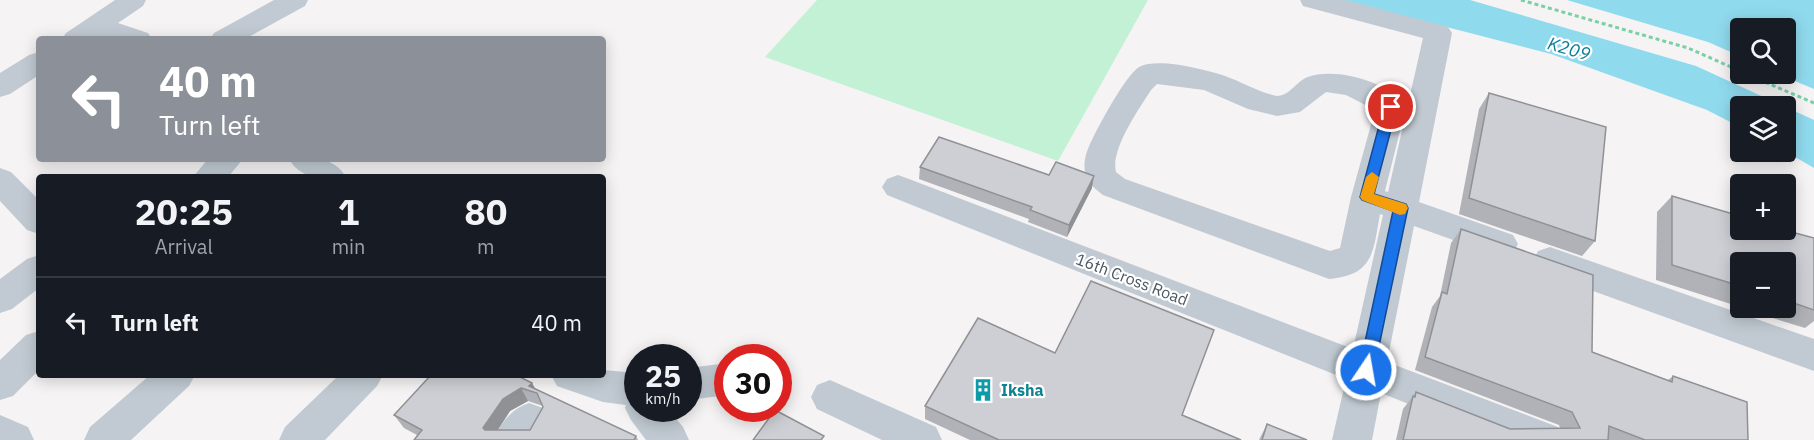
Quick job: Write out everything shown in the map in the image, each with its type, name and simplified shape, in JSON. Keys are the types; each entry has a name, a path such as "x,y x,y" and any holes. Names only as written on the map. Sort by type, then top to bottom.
{"street":[{"path":"86,33 133,0"},
{"path":"229,36 295,0"},
{"path":"1313,0 1438,33 1352,440"},
{"path":"86,33 112,36"},
{"path":"0,87 36,64"},
{"path":"1150,74 1212,82 1269,104 1283,106 1298,100 1320,83 1339,84 1378,97 1391,107 1366,197 1356,253 1352,260 1329,265 1114,187 1103,180 1098,169 1101,154 1140,82 1150,74"},
{"path":"212,174 224,162"},
{"path":"309,162 326,174"},
{"path":"0,180 36,218"},
{"name":"16th Cross Road","path":"898,187 1544,440"},
{"path":"1366,197 1814,355"},
{"path":"0,299 36,270"},
{"path":"0,384 36,349"},
{"path":"104,440 173,378"},
{"path":"299,440 361,378"},
{"path":"579,378 624,393"},
{"path":"830,397 922,440"},
{"path":"656,422 669,440"},
{"path":"0,433 14,440"}],"path":[{"path":"1521,0 1688,48 1730,67"},
{"path":"1769,84 1814,103"}],"green space":[{"path":"817,0 1148,0 1058,161 765,57"}],"water":[{"name":"K209","path":"1342,0 1470,0 1696,66 1730,82 1730,84 1735,84 1761,96 1730,96 1730,122 1707,110 1551,54"},
{"path":"1567,0 1814,0 1814,89 1796,82 1796,18 1730,18 1730,52 1708,42"},
{"path":"1796,112 1814,120 1814,168 1796,157"}],"building":[{"path":"1489,93 1606,127 1595,241 1469,198"},
{"path":"939,137 1049,175 1056,162 1094,176 1069,225 1030,210 1032,207 920,167"},
{"path":"1672,196 1730,213 1730,240 1796,240 1796,233 1814,238 1814,310 1796,304 1796,252 1730,252 1730,283 1672,265"},
{"path":"1461,229 1593,275 1592,352 1672,382 1673,376 1747,402 1748,440 1645,440 1609,426 1608,440 1403,440 1413,396 1415,397 1416,392 1510,429 1580,428 1572,412 1425,357 1442,292 1447,294"},
{"path":"1091,281 1214,330 1182,415 1241,440 999,440 925,406 978,318 1055,353"},
{"path":"428,378 522,378 532,383 529,386 636,436 634,440 414,440 422,430 394,415","holes":["521,388 537,393 543,407 530,430 485,430 483,428 503,399"]},
{"path":"792,419 824,436 821,440 753,440 766,422 792,422"},
{"path":"1267,424 1307,440 1262,440"}],"slow traffic":[{"path":"1372,177 1366,197 1401,208 1400,210"}],"place":[{"name":"Iksha","path":"983,390"}],"route":[{"path":"1366,370 1401,208 1366,197 1391,107"}]}
